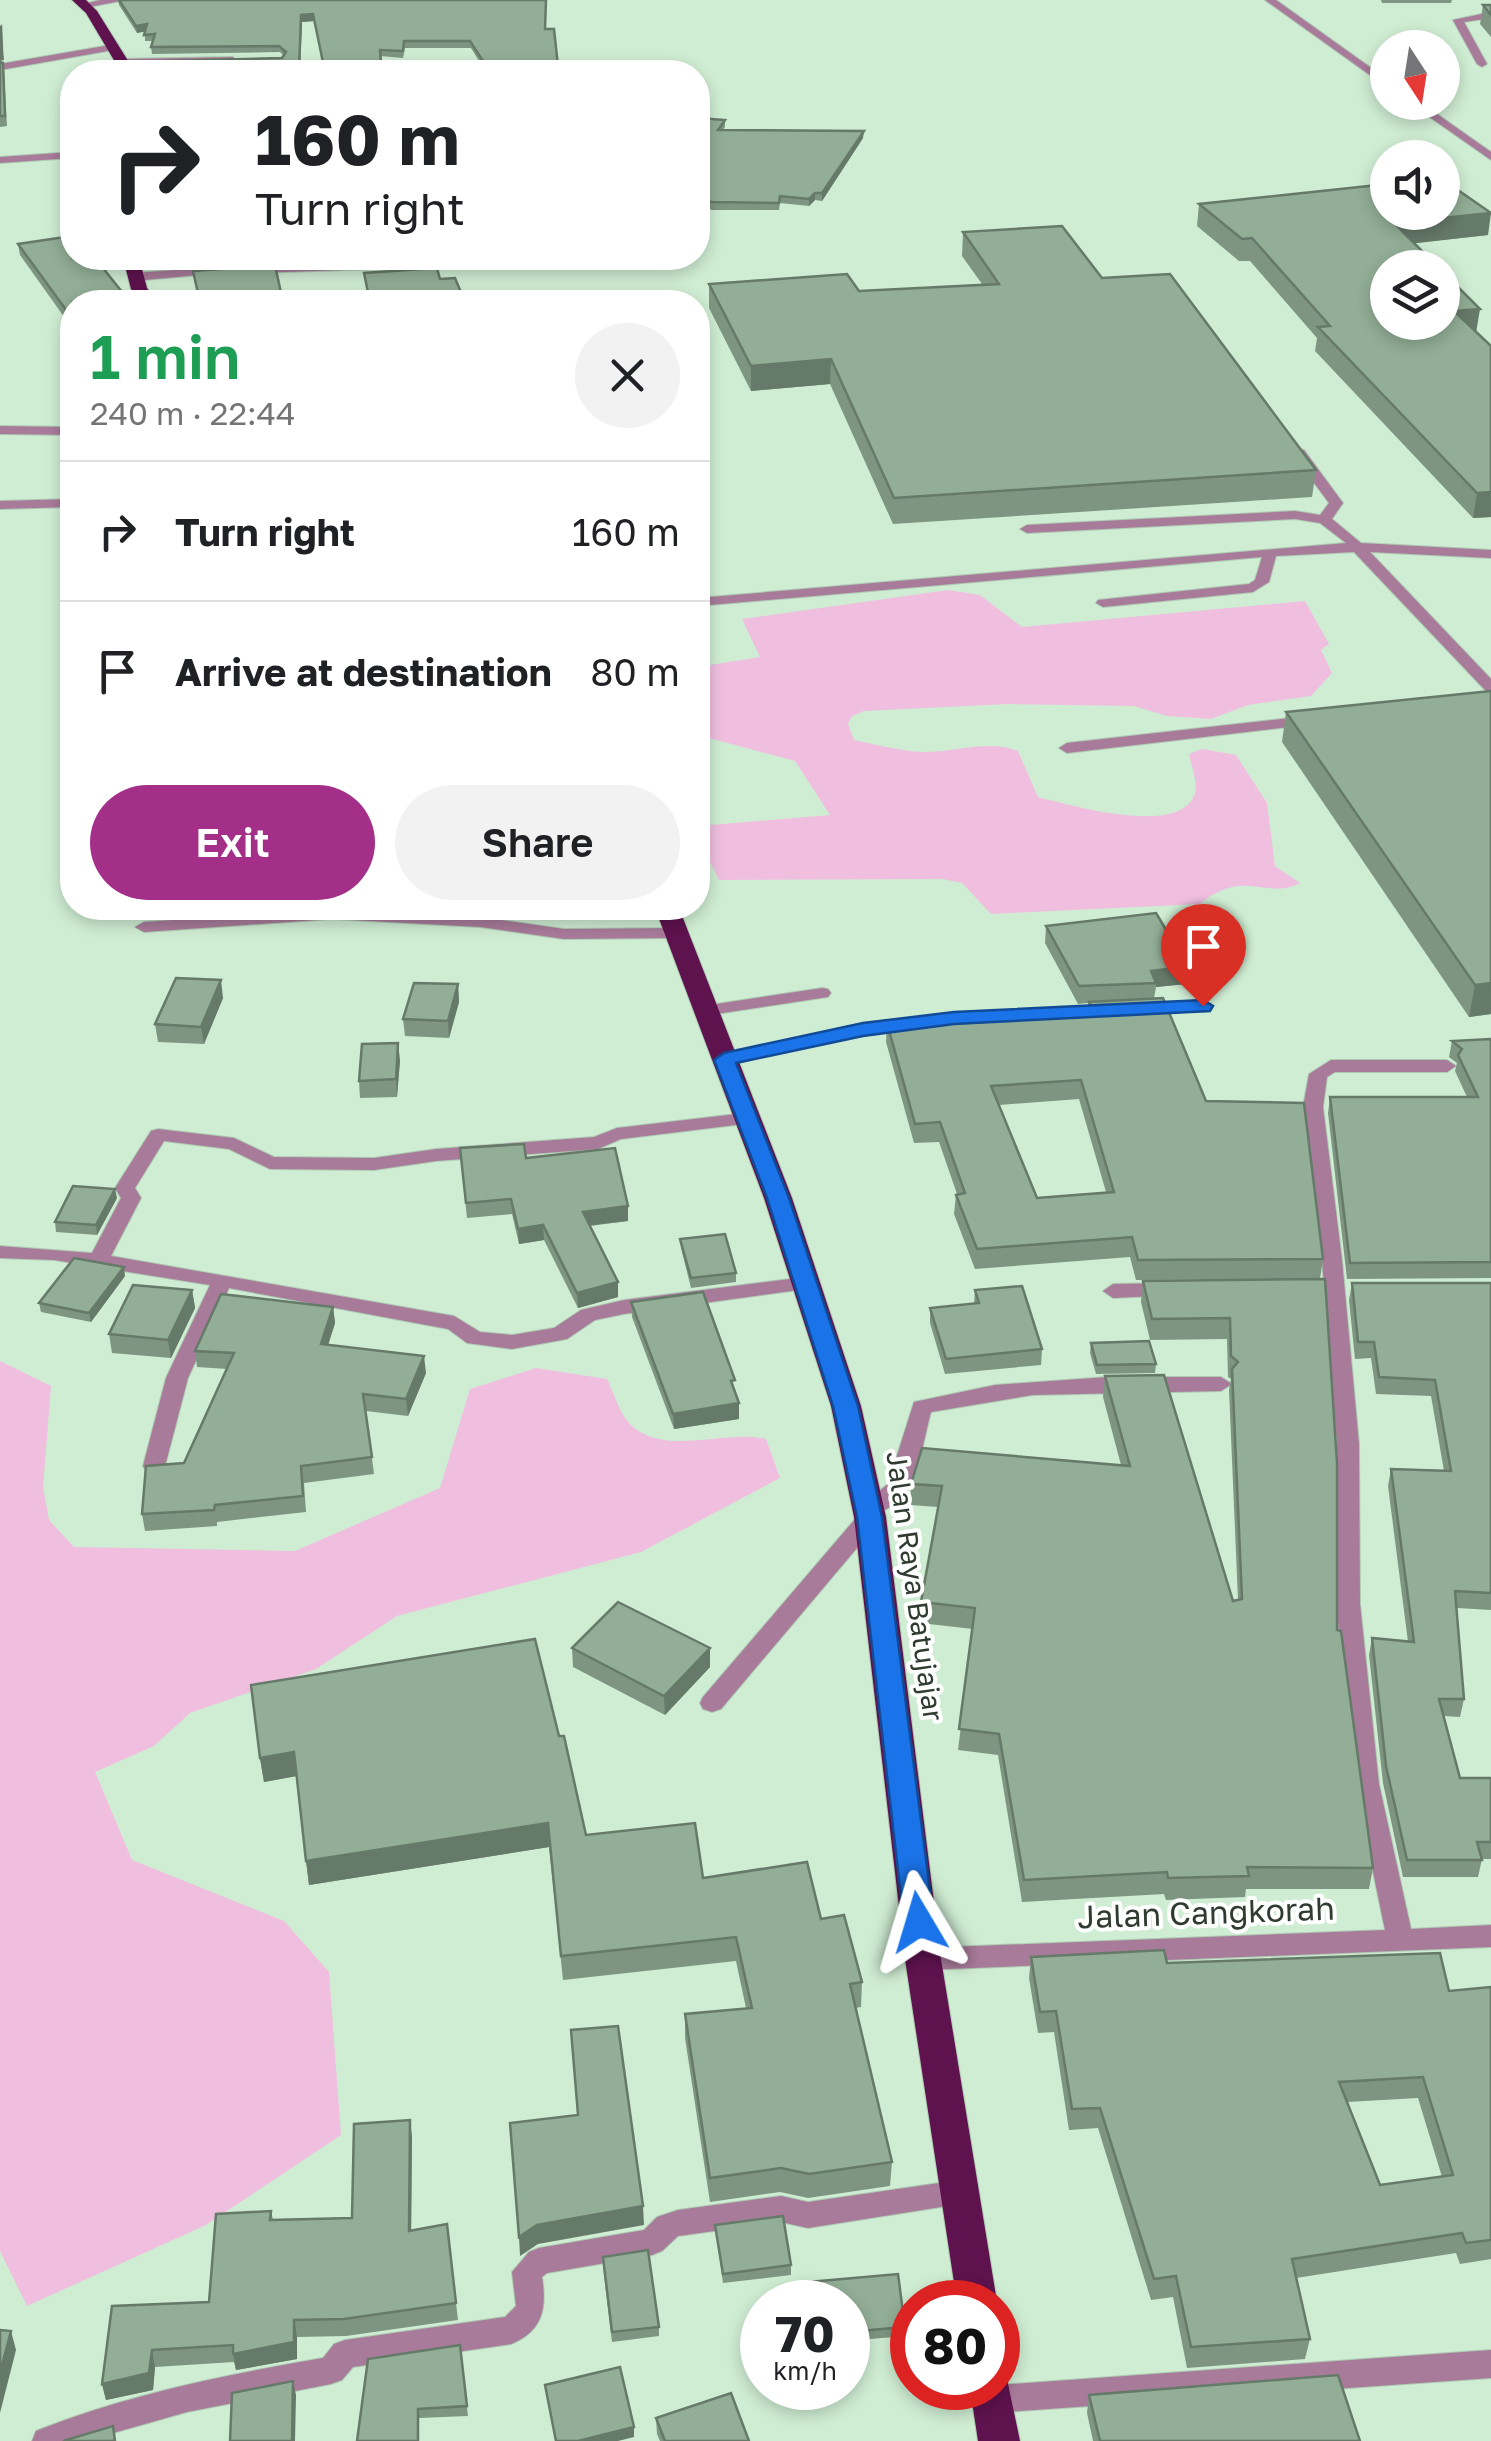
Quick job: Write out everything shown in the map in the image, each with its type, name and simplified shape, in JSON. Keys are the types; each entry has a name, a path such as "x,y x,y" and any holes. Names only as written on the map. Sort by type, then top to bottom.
{"highway":[{"path":"81,2 122,60"},
{"path":"133,270 142,290"},
{"name":"Jalan Raya Batujajar","path":"671,920 806,1284 846,1406 869,1513 923,1959 974,2280"},
{"path":"994,2410 999,2441"}],"street":[{"path":"81,2 121,0"},
{"path":"1270,0 1370,72"},
{"path":"1482,64 1458,20 1491,15"},
{"path":"0,67 116,47"},
{"path":"1439,120 1491,157"},
{"path":"0,160 60,156"},
{"path":"134,277 234,270"},
{"path":"0,430 60,431"},
{"path":"1291,442 1336,504 1324,520"},
{"path":"0,505 60,504"},
{"path":"1027,529 1295,515 1324,520 1359,547 1486,695"},
{"path":"710,601 1270,552 1359,547 1491,554"},
{"path":"1103,603 1253,588 1262,582 1270,552"},
{"path":"1066,748 1321,720"},
{"path":"144,927 245,920"},
{"path":"443,920 564,934 671,920"},
{"path":"703,1011 822,993"},
{"path":"1126,1010 1203,1006"},
{"path":"724,1060 863,1030 1011,1015"},
{"path":"1400,1941 1367,1784 1348,1604 1348,1444 1335,1287 1313,1108 1318,1074 1331,1066 1447,1066"},
{"path":"98,1260 131,1198 125,1188 158,1135 234,1144 270,1163 374,1164 436,1155 598,1143 617,1134 746,1119"},
{"path":"0,1252 98,1260 438,1320 454,1324 474,1338 512,1342 560,1334 588,1315 624,1307 806,1284"},
{"path":"154,1466 177,1378 221,1284"},
{"path":"1113,1290 1187,1289"},
{"path":"712,1704 869,1513 898,1488 922,1407 970,1393 1130,1384 1220,1384"},
{"name":"Jalan Cangkorah","path":"923,1959 1491,1936"},
{"path":"47,2441 104,2417 178,2396 331,2370 345,2354 510,2330 527,2321 533,2309 527,2272 539,2261 652,2242 667,2226 678,2223 781,2210 808,2214 960,2192"},
{"path":"1020,2391 1491,2364"}],"shaded area":[{"path":"948,590 980,595 1022,627 1305,601 1329,644 1321,650 1332,673 1311,696 1248,705 1211,719 1167,716 1134,706 1008,704 864,711 852,716 848,724 854,740 898,749 924,752 995,746 1018,751 1038,797 1124,815 1169,814 1186,806 1196,789 1189,754 1202,749 1236,755 1267,803 1275,866 1300,883 1276,889 1230,888 1200,904 991,914 962,883 943,879 719,880 710,862 710,825 830,815 795,761 710,738 710,665 760,657 742,619"},
{"path":"0,1361 51,1386 43,1487 49,1520 74,1547 295,1551 440,1488 470,1389 536,1368 607,1379 628,1422 658,1439 766,1439 780,1478 641,1552 397,1616 316,1669 190,1713 154,1746 95,1772 132,1860 284,1921 329,1972 341,2135 206,2225 27,2306 0,2251"}],"building":[{"path":"119,0 546,0 545,29 554,29 557,60 482,60 470,41 404,41 403,51 380,50 381,60 323,60 313,14 301,15 299,60 205,60 282,58 286,52 279,46 151,47 155,34 144,35 147,24 136,26"},
{"path":"0,62 3,63 5,116 0,116"},
{"path":"710,119 725,120 718,130 864,131 822,193 809,199 780,196 779,203 713,202"},
{"path":"1370,186 1370,230 1401,230 1421,250 1370,250 1370,340 1460,340 1460,317 1491,346 1491,492 1477,493 1318,327 1330,326 1252,238 1242,239 1199,204"},
{"path":"1460,191 1491,213 1460,216"},
{"path":"1062,226 1102,278 1170,274 1316,470 894,498 831,359 751,366 709,284 847,274 859,291 999,284 963,232"},
{"path":"60,238 60,270 105,270 120,290 60,290 60,302 18,244"},
{"path":"276,270 280,290 197,290 193,271"},
{"path":"438,270 440,279 455,278 460,290 368,290 364,273"},
{"path":"1460,289 1480,309 1460,311"},
{"path":"1491,691 1491,983 1475,985 1286,712"},
{"path":"1156,913 1188,966 1151,971 1156,983 1079,986 1046,926"},
{"path":"176,978 221,980 201,1027 155,1024"},
{"path":"414,983 458,984 448,1021 403,1019"},
{"path":"1163,998 1206,1101 1304,1103 1323,1259 1138,1260 1132,1237 977,1249 956,1195 965,1193 940,1122 915,1124 887,1023 1092,1008 1089,1002","holes":["1081,1080 1114,1192 1037,1198 991,1086"]},
{"path":"1491,1039 1491,1262 1350,1263 1330,1097 1478,1097 1458,1055 1462,1049 1452,1041"},
{"path":"398,1043 396,1079 359,1081 362,1044"},
{"path":"524,1144 526,1158 615,1148 628,1206 583,1212 618,1282 577,1293 543,1225 518,1229 511,1199 466,1203 460,1148"},
{"path":"73,1186 115,1189 96,1225 55,1222"},
{"path":"725,1234 736,1273 691,1278 680,1239"},
{"path":"74,1258 124,1267 89,1313 39,1303"},
{"path":"1325,1279 1337,1463 1337,1630 1341,1631 1373,1868 1247,1867 1249,1876 1168,1878 1167,1872 1024,1880 999,1734 959,1729 975,1608 921,1602 942,1486 911,1484 922,1448 1130,1466 1105,1376 1164,1375 1233,1601 1242,1599 1232,1369 1238,1362 1231,1356 1230,1318 1152,1319 1143,1281"},
{"path":"1352,1283 1491,1283 1491,1593 1455,1591 1464,1699 1439,1699 1460,1778 1491,1778 1491,1842 1477,1842 1482,1860 1407,1860 1386,1766 1372,1638 1414,1642 1391,1469 1451,1471 1435,1380 1379,1377 1374,1342 1358,1342"},
{"path":"133,1285 192,1290 168,1340 109,1334"},
{"path":"1022,1286 1042,1349 946,1359 930,1308 979,1303 975,1290"},
{"path":"703,1292 735,1380 731,1381 739,1403 673,1414 631,1302"},
{"path":"221,1294 333,1307 321,1344 424,1356 406,1399 363,1394 372,1457 301,1466 303,1496 215,1505 214,1510 142,1514 146,1466 184,1463 234,1353 195,1351"},
{"path":"1149,1341 1156,1364 1097,1365 1091,1343"},
{"path":"618,1602 710,1648 664,1696 572,1648"},
{"path":"535,1639 559,1736 564,1736 586,1835 695,1823 703,1878 807,1862 821,1919 844,1915 862,1982 850,1984 892,2162 809,2174 781,2168 710,2178 685,2014 752,2008 736,1937 561,1956 548,1823 306,1861 294,1752 260,1758 251,1685"},
{"path":"1164,1950 1167,1963 1440,1953 1449,1991 1491,1987 1491,2240 1466,2243 1462,2233 1292,2259 1310,2339 1191,2347 1176,2276 1154,2279 1100,2108 1072,2109 1056,2011 1040,2012 1031,1957","holes":["1423,2077 1453,2175 1380,2185 1339,2082"]},
{"path":"618,2026 643,2206 537,2225 519,2237 510,2123 578,2115 571,2030"},
{"path":"410,2120 409,2231 447,2224 456,2303 344,2319 294,2320 294,2342 233,2354 233,2345 152,2350 149,2373 102,2384 112,2306 209,2302 216,2214 271,2211 270,2220 352,2218 354,2124"},
{"path":"783,2216 791,2265 723,2274 715,2225"},
{"path":"648,2250 659,2327 612,2332 603,2257"},
{"path":"898,2274 899,2280 890,2280 890,2328 870,2330 870,2280 831,2280"},
{"path":"0,2330 11,2331 0,2373"},
{"path":"460,2345 467,2406 418,2409 418,2441 357,2441 368,2359"},
{"path":"620,2367 634,2427 578,2441 556,2441 545,2385"},
{"path":"1338,2375 1360,2441 1100,2441 1089,2395"},
{"path":"293,2381 292,2441 230,2441 232,2393"},
{"path":"731,2393 749,2441 665,2441 656,2418"},
{"path":"113,2426 115,2441 63,2441"}],"route":[{"path":"919,1922 870,1517 846,1406 778,1198 724,1060 863,1030 954,1018 1203,1006"}]}
